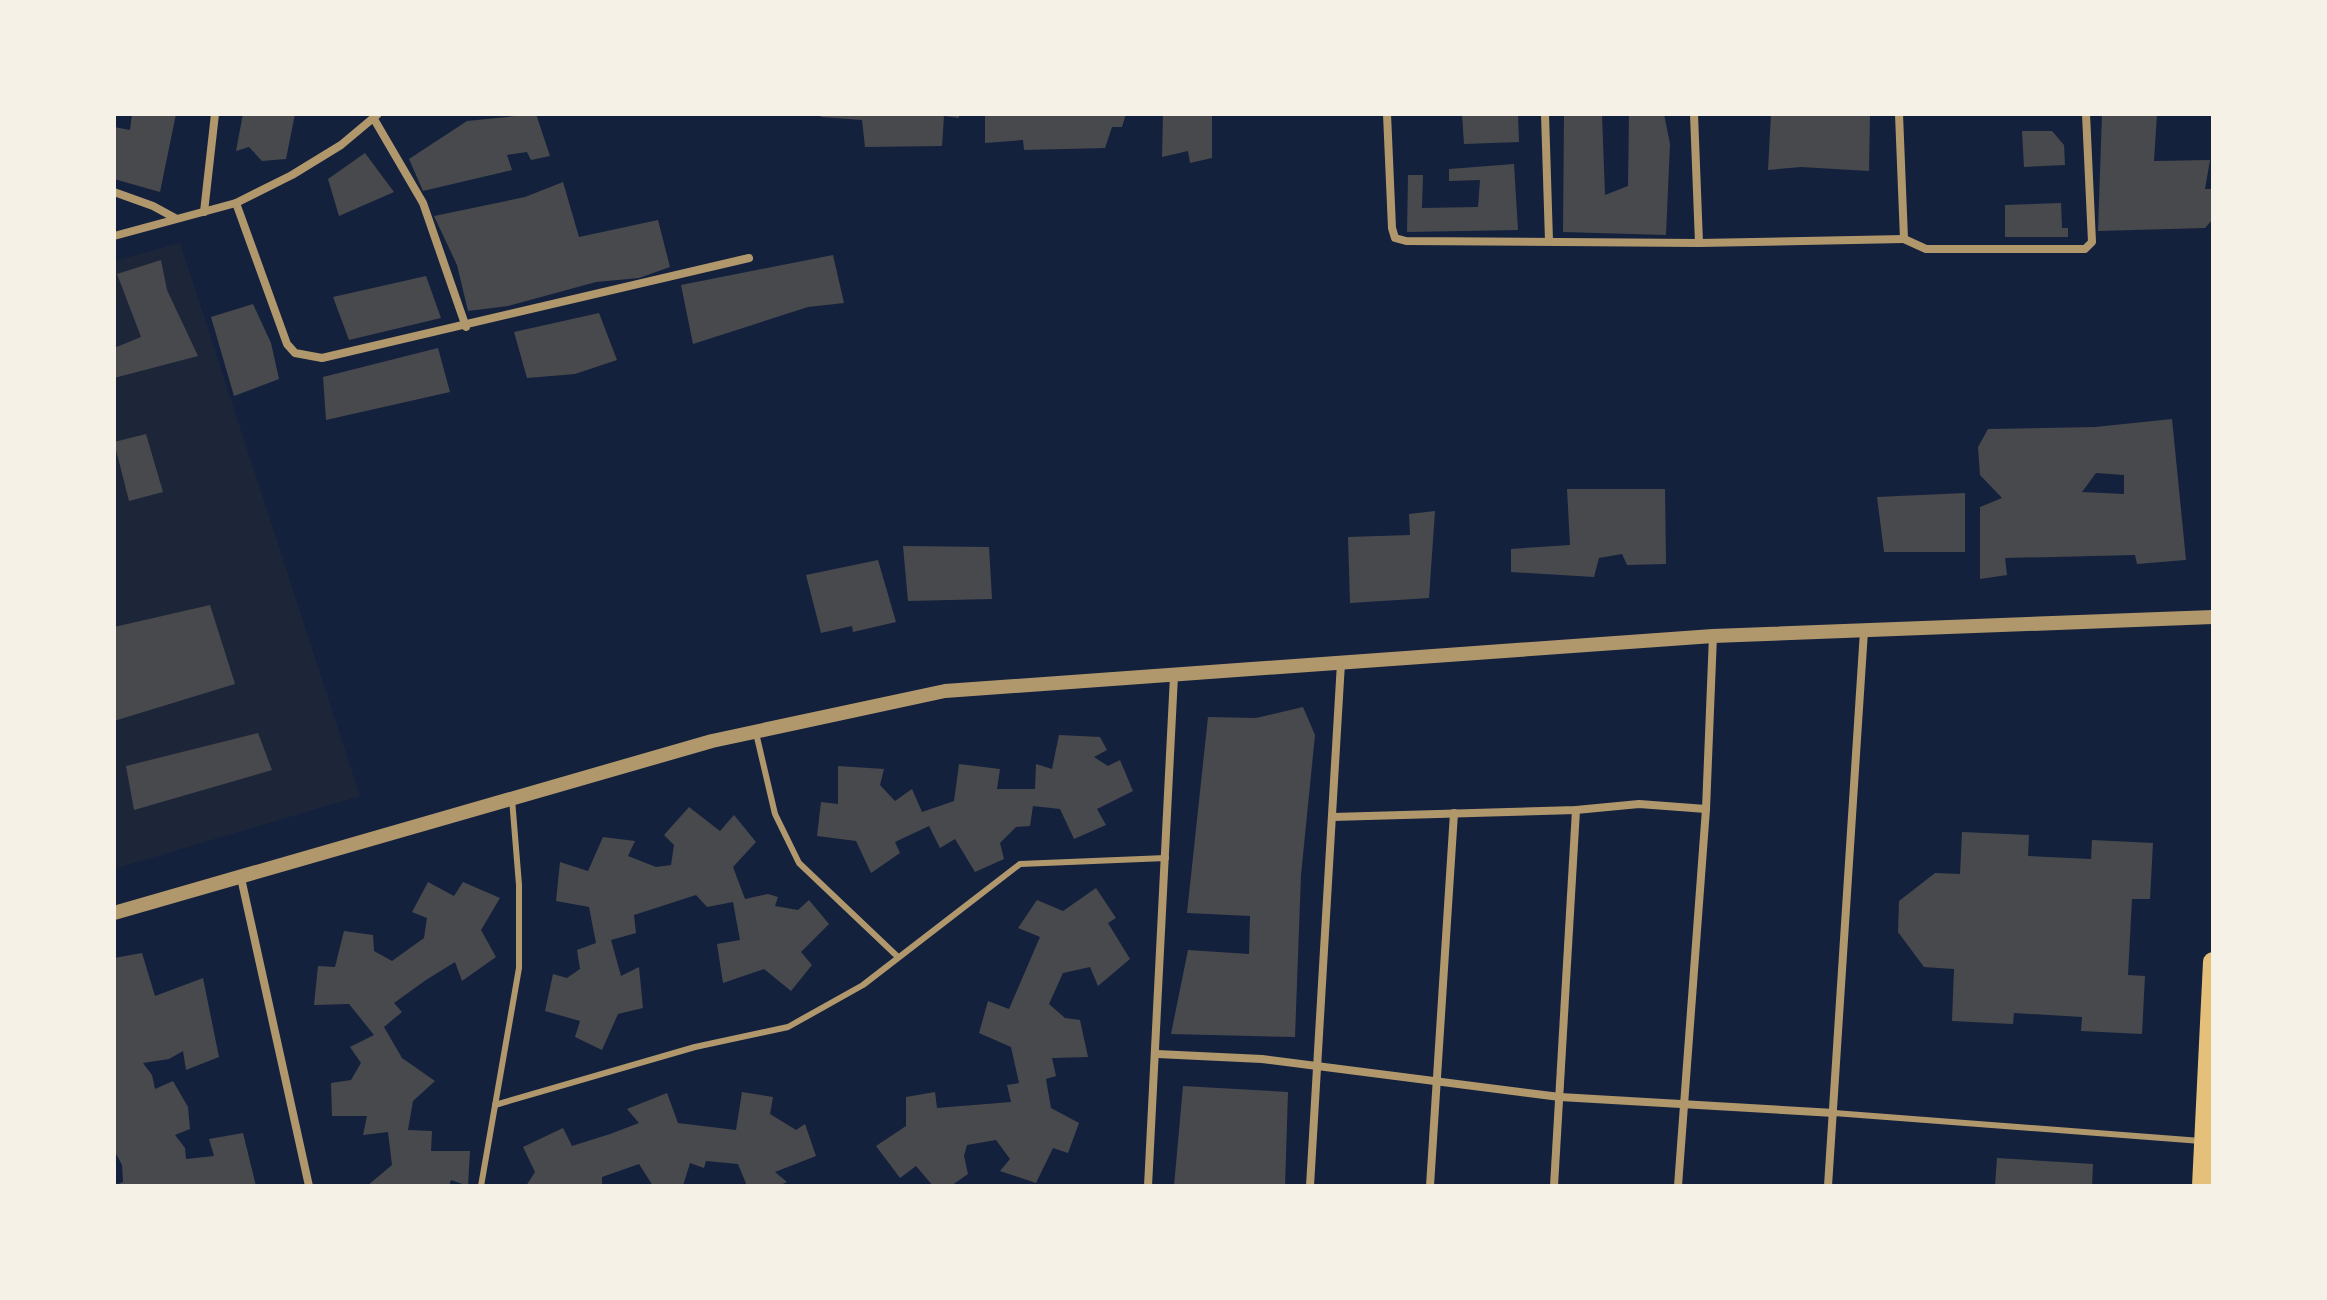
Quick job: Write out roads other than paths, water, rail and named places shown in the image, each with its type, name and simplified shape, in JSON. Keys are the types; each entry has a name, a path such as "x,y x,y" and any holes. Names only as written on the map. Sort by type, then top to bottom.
{"main road":[{"path":"2202,1186 2213,962"}],"street":[{"path":"204,212 215,114"},
{"path":"1387,114 1395,238 1406,241 1699,243 1904,239 1926,249 2085,249 2092,242 2086,114"},
{"path":"1545,114 1549,241"},
{"path":"1694,114 1699,243"},
{"path":"1899,114 1904,239"},
{"path":"114,236 236,203 292,175 376,116 423,203 466,327"},
{"path":"114,192 153,206 175,218"},
{"path":"236,203 266,293 287,344 295,353 322,358 466,327 749,258"},
{"path":"114,913 755,730 945,691 1031,682 1174,676 1713,636 2213,617"},
{"path":"1828,1186 1864,631"},
{"path":"1678,1186 1706,809 1713,636"},
{"path":"1310,1186 1341,663"},
{"path":"1148,1186 1174,676"},
{"path":"1332,817 1576,810 1639,804 1706,809"},
{"path":"1554,1186 1576,810"},
{"path":"1430,1186 1454,813"},
{"path":"241,878 309,1186"},
{"path":"1157,1054 1262,1059 1318,1069 1560,1097 1834,1113"}],"lane":[{"path":"755,730 775,814 799,863 898,957"},
{"path":"481,1186 519,968 519,885 512,799"},
{"path":"495,1105 695,1047 788,1027 863,985 1020,864 1166,858"},
{"path":"1834,1113 2205,1141"}]}
